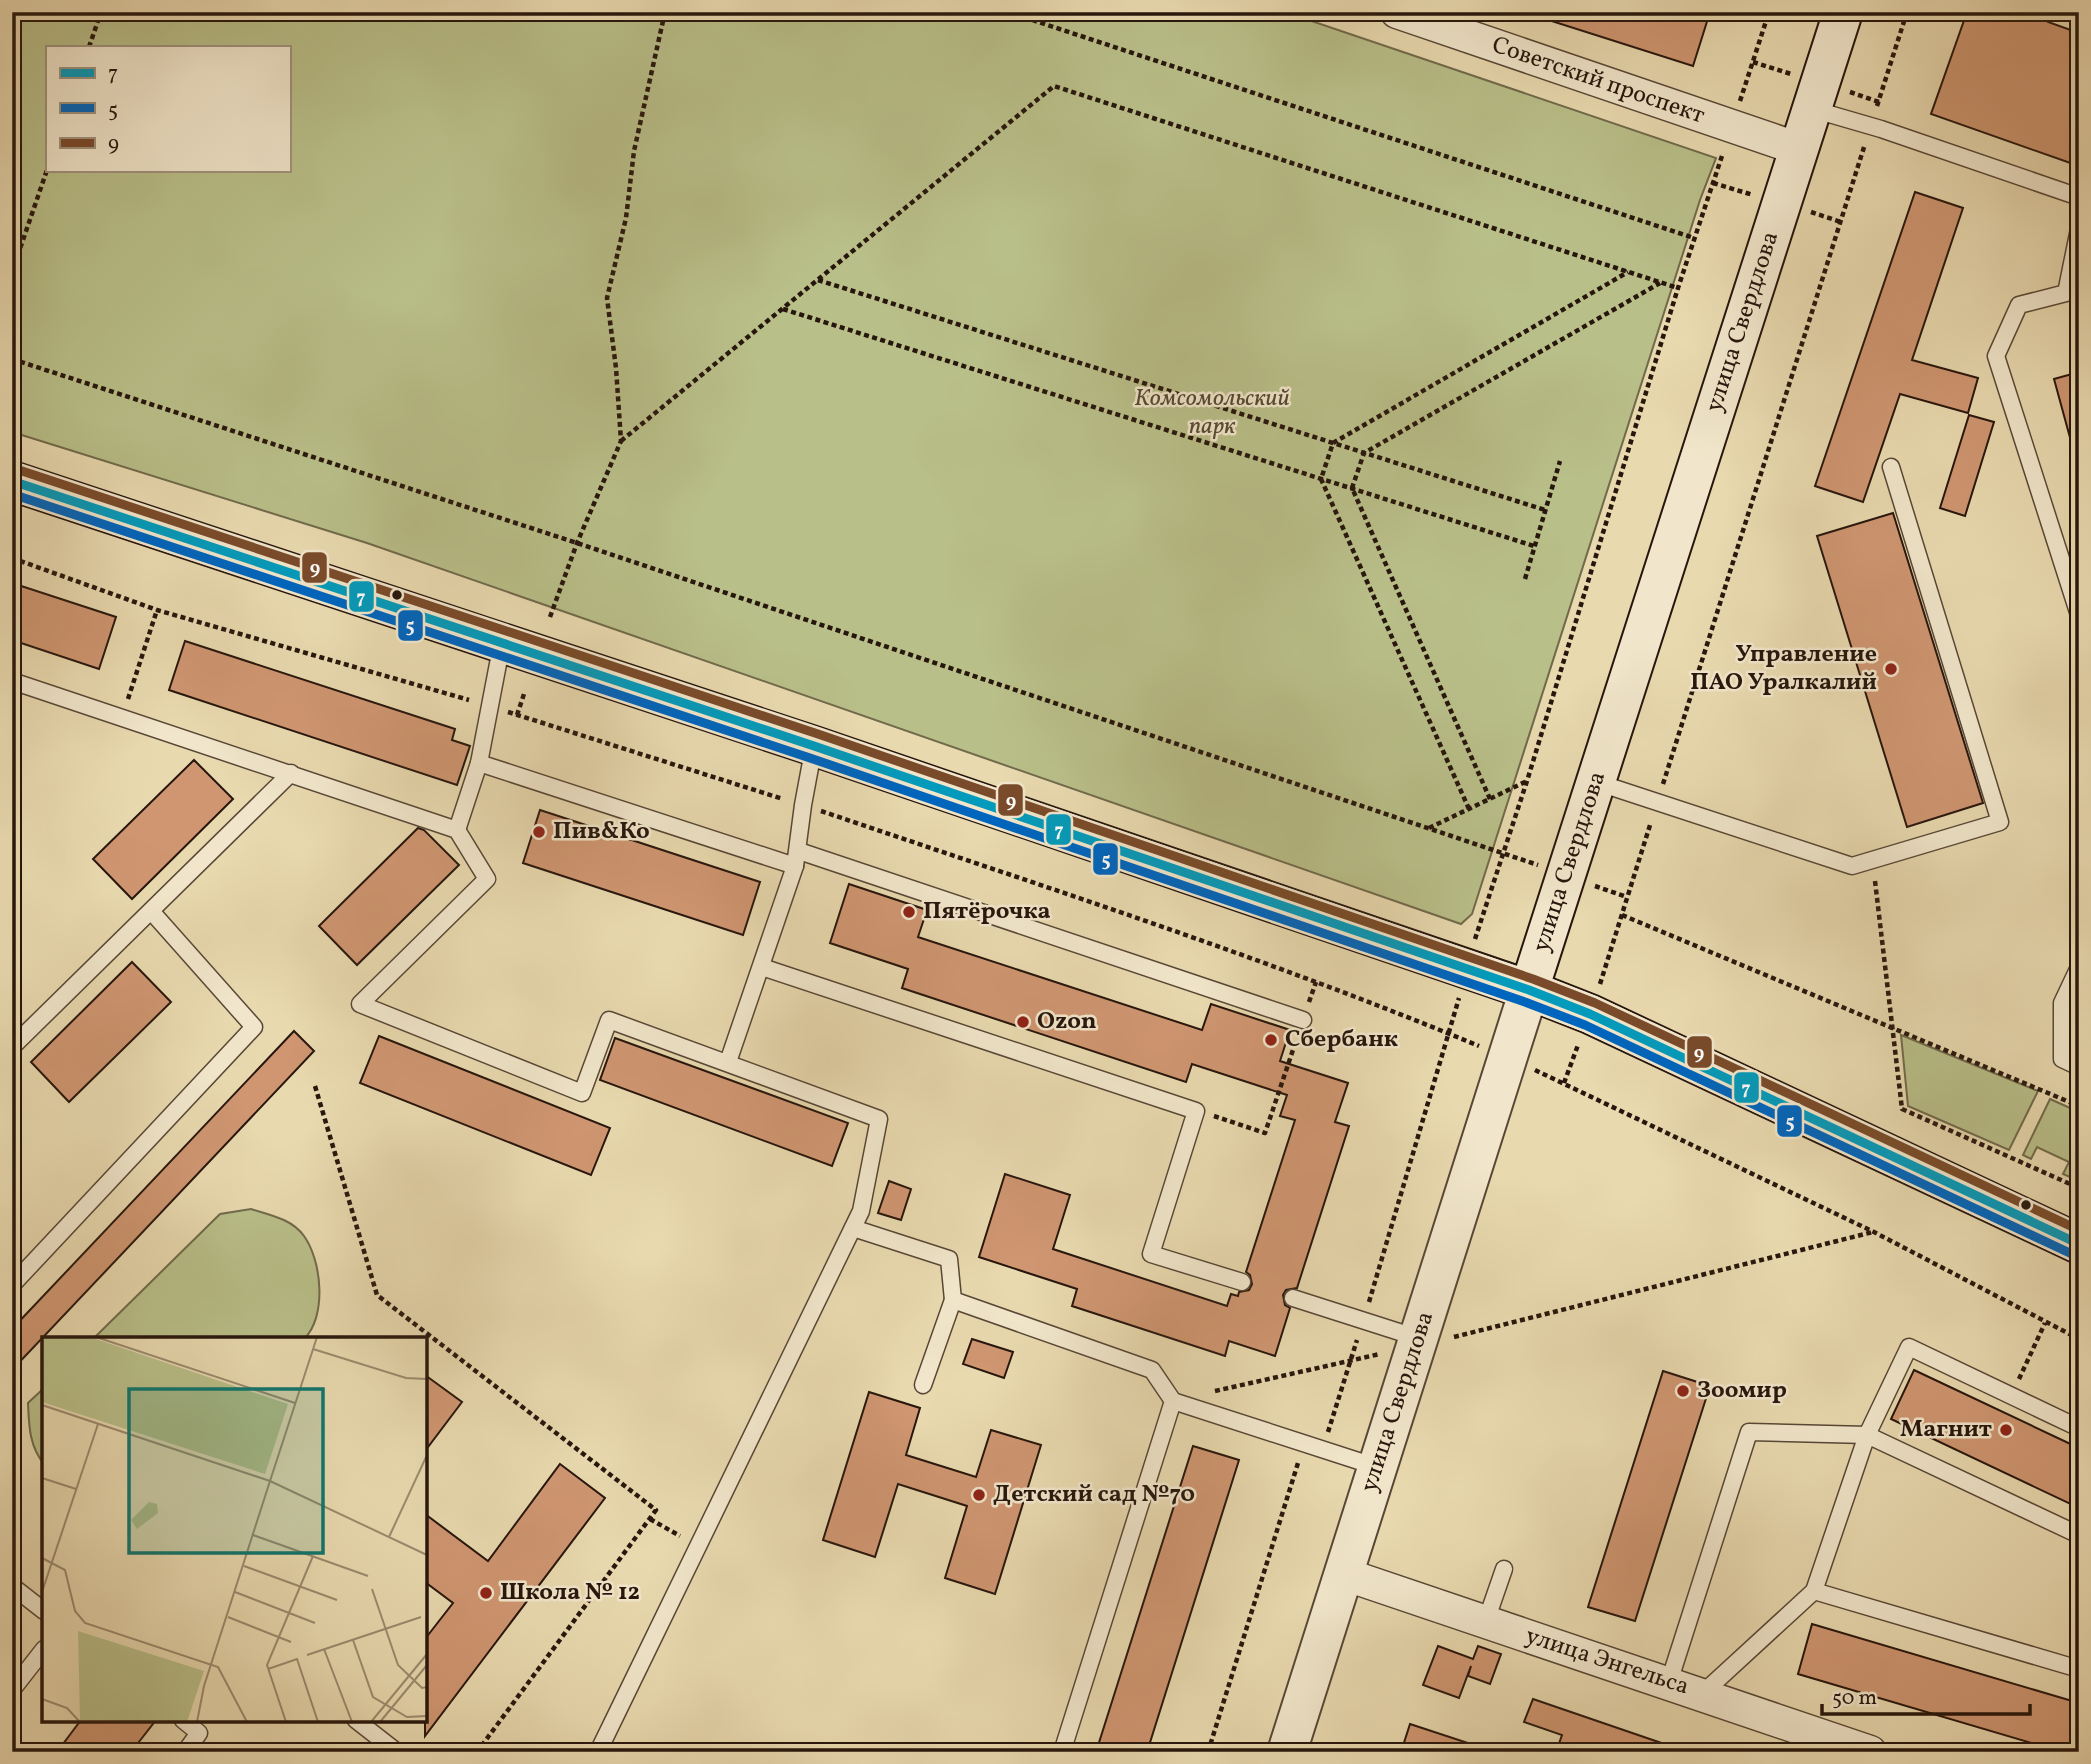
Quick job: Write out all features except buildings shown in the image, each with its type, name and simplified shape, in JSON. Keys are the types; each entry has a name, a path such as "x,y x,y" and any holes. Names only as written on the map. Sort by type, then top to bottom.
{"main road":[{"name":"улица Свердлова","path":"1287,1752 1506,1057 1843,12"},
{"path":"12,481 814,746 1529,990 1590,1014 2079,1244"}],"street":[{"name":"Советский проспект","path":"1397,12 1799,149"},
{"name":"улица Энгельса","path":"1343,1574 1703,1693 1870,1752"}],"lane":[{"path":"1812,109 1871,126 2079,197"},
{"path":"2079,229 2066,293 2019,305 1996,356 2079,615"},
{"path":"1596,782 1853,866 2000,822 1891,467"},
{"path":"457,830 479,763 502,643"},
{"path":"12,681 457,830 487,879 360,1004 582,1093 609,1020 879,1119 861,1211 598,1752"},
{"path":"728,1062 797,859 803,805 814,746"},
{"path":"479,763 797,859 1303,1020"},
{"path":"12,1047 291,773"},
{"path":"12,1285 254,1027 151,911"},
{"path":"762,967 1196,1111 1151,1254 1242,1282"},
{"path":"2079,967 2062,1003 2062,1059 2079,1067"},
{"path":"853,1228 949,1259 953,1300 923,1385"},
{"path":"1293,1298 1417,1342"},
{"path":"953,1300 1152,1370 1173,1401 1377,1466"},
{"path":"1703,1693 1814,1591 1867,1435 1909,1347 2079,1428"},
{"path":"1062,1752 1173,1401"},
{"path":"1669,1682 1749,1432 1867,1435 2079,1535"},
{"path":"1486,1621 1504,1569"},
{"path":"12,1586 42,1609"},
{"path":"1814,1591 2079,1669"},
{"path":"12,1690 42,1652"},
{"path":"185,1722 199,1733 185,1752"},
{"path":"359,1722 397,1752"}],"path":[{"path":"89,46 101,12"},
{"path":"550,617 577,543 621,441 616,368 607,298 626,218 634,151 665,12"},
{"path":"1008,12 1694,238"},
{"path":"1487,900 1527,781 1678,288 1769,12"},
{"path":"1907,12 1622,915 1564,1083 1874,1232 2079,1339"},
{"path":"621,441 1054,86 1678,288"},
{"path":"12,272 46,172"},
{"path":"1469,809 1321,479 1333,443 1629,272"},
{"path":"818,280 1545,510"},
{"path":"1490,799 1352,488 1364,453 1661,282"},
{"path":"783,309 1534,546"},
{"path":"12,359 577,543 1504,852"},
{"path":"1525,579 1560,461"},
{"path":"12,558 157,610 489,705 803,805 1175,931 1316,982 1506,1057"},
{"path":"122,717 157,610"},
{"path":"517,715 524,691"},
{"path":"1428,828 1527,781"},
{"path":"1872,860 1902,1109 2079,1188"},
{"path":"1622,915 2079,1106"},
{"path":"1196,1111 1265,1133 1316,982"},
{"path":"1208,1752 1298,1461 1326,1436 1364,1321 1449,1034"},
{"path":"315,1086 377,1295 656,1510 477,1752"},
{"path":"1173,1401 1351,1361 1417,1342 1874,1232"},
{"path":"2011,1396 2045,1323"},
{"path":"650,1519 697,1545"}],"green space":[{"name":"Комсомольский парк","path":"12,12 1285,12 1716,158 1700,200 1472,914 1461,924 367,543 12,432"},
{"path":"1901,1035 2038,1091 2009,1150 1908,1106"},
{"path":"2050,1099 2079,1112 2079,1181 2063,1174 2069,1162 2037,1147 2031,1159 2023,1155"},
{"path":"251,1209 280,1218 293,1225 304,1236 315,1260 319,1289 316,1317 305,1337 95,1337 220,1214"},
{"path":"42,1390 42,1461 33,1443 28,1403"}],"transit line":[{"name":"9","path":"16,469 818,734 1533,979 1595,1003 2079,1230"},
{"name":"7","path":"12,481 814,746 1529,990 1590,1014 2079,1244"},
{"name":"5","path":"12,494 810,758 1525,1002 1585,1025 2074,1255"}],"place":[{"name":"Управление ПАО Уралкалий","path":"1891,669"},
{"name":"Пив&Ко","path":"539,832"},
{"name":"Пятёрочка","path":"909,912"},
{"name":"Ozon","path":"1023,1022"},
{"name":"Сбербанк","path":"1271,1040"},
{"name":"Зоомир","path":"1683,1391"},
{"name":"Магнит","path":"2006,1430"},
{"name":"Детский сад №70","path":"979,1495"},
{"name":"Школа № 12","path":"486,1593"}]}
